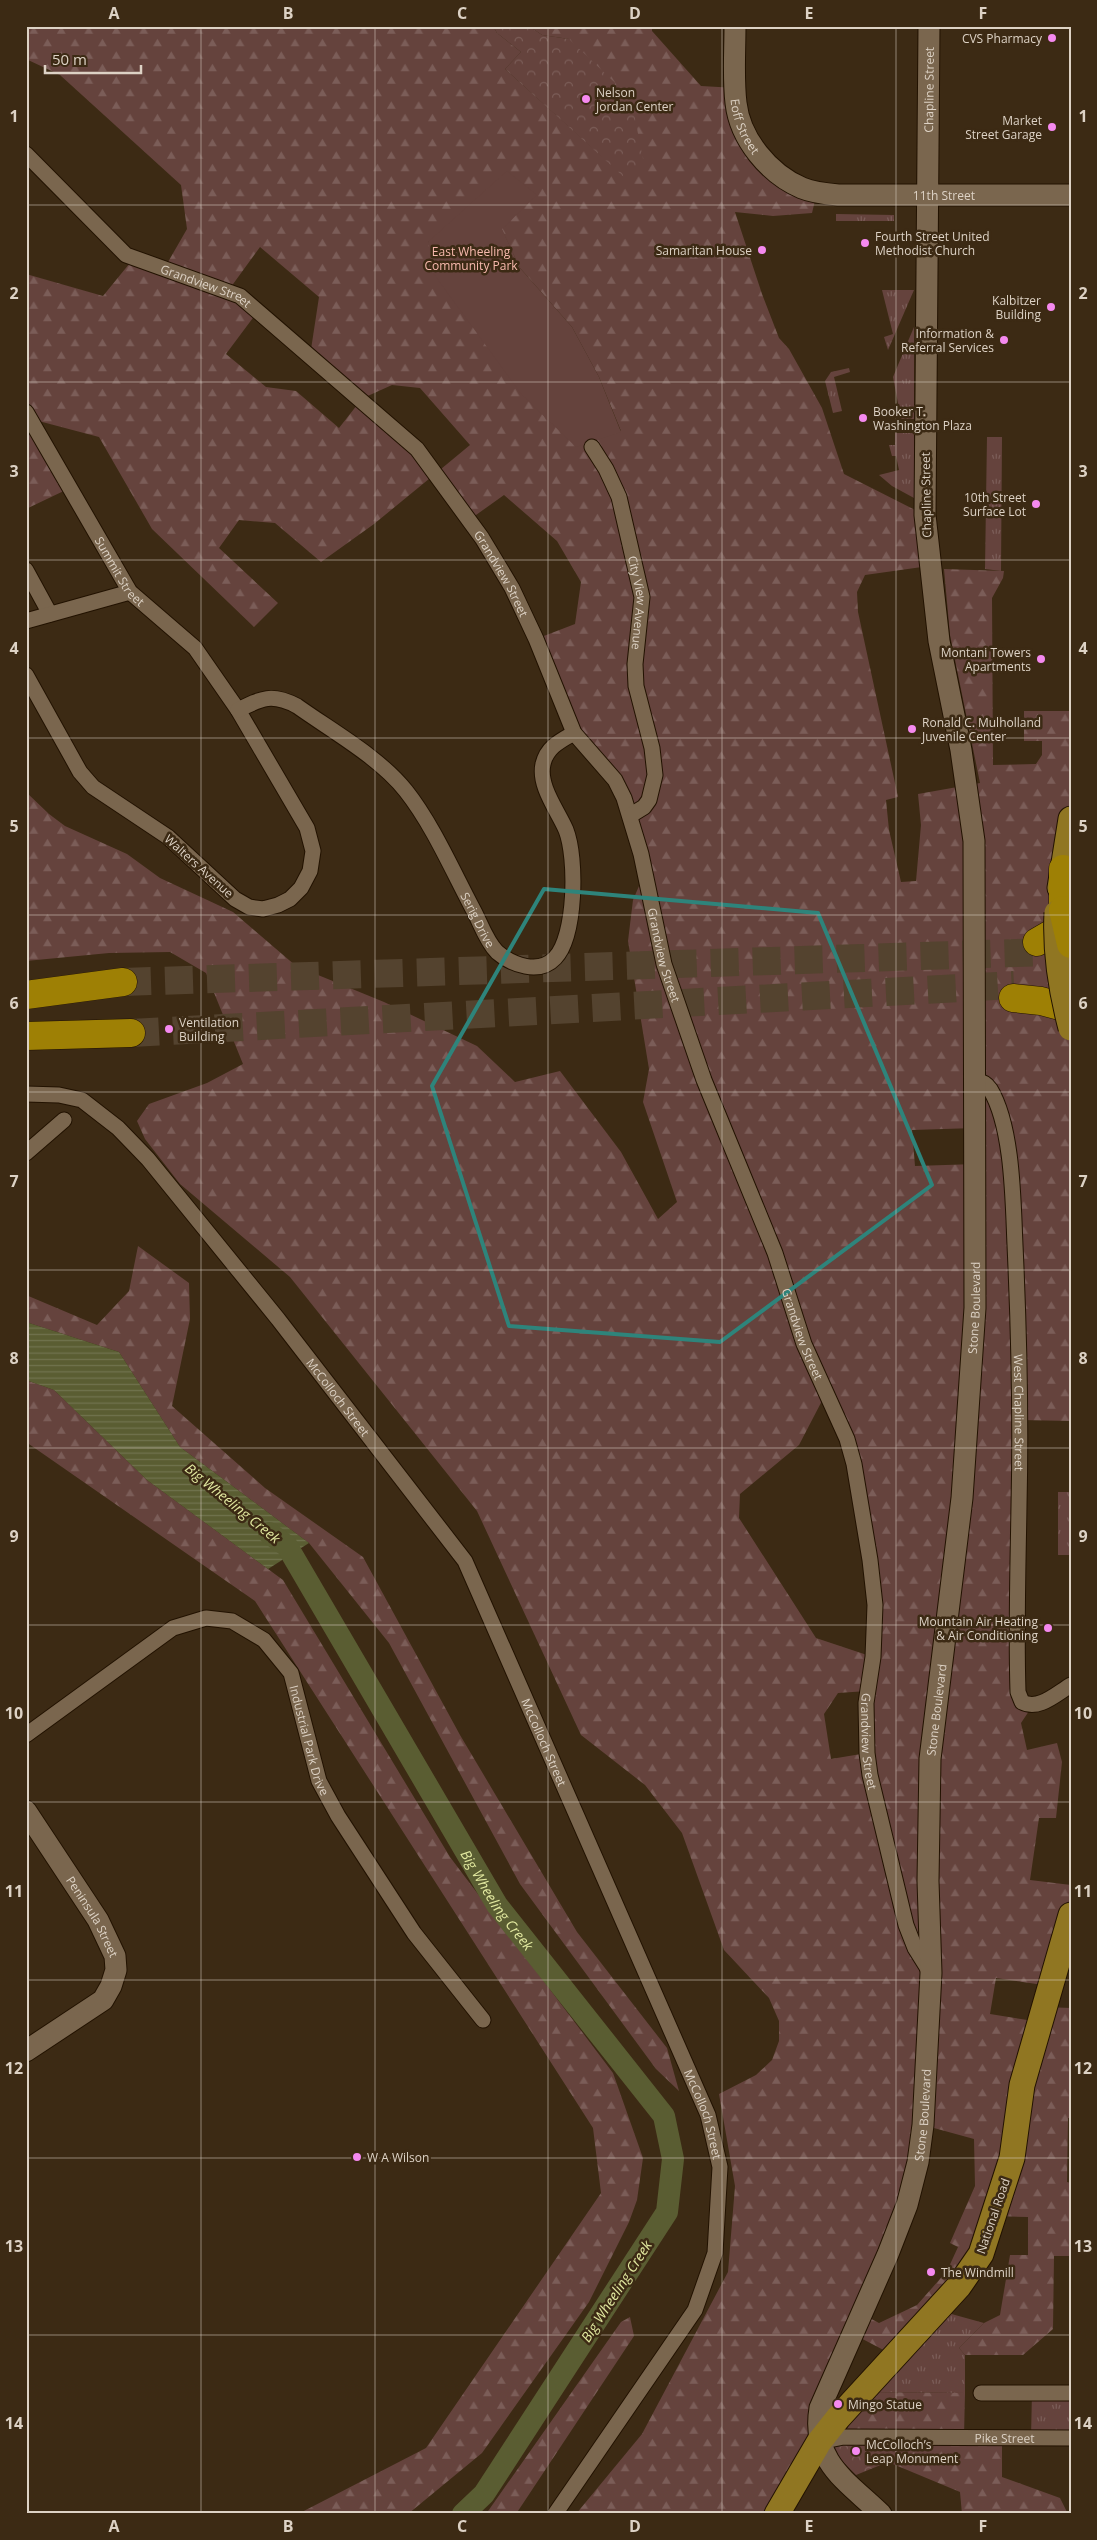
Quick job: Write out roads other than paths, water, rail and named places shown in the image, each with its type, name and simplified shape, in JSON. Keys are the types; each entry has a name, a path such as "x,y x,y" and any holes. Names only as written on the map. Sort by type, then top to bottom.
{"highway":[{"path":"1056,948 1064,914 1063,869"},
{"path":"26,984 123,982 26,995"},
{"path":"1071,982 1013,991 1071,1009"},
{"path":"26,1036 131,1033"}],"main road":[{"path":"1063,869 1071,819"},
{"path":"1064,914 1055,945 1064,1004 1071,1028"},
{"name":"National Road","path":"776,2514 819,2442 866,2385 960,2286 981,2254 1012,2158 1022,2085 1071,1915"}],"street":[{"name":"Eoff Street","path":"735,26 736,104 749,140 760,156 782,176 802,188 818,192"},
{"name":"Chapline Street","path":"929,26 930,195 925,515 939,641 969,801 974,841 973,930"},
{"name":"Grandview Street","path":"26,154 126,255 240,296 417,449 482,538 512,588 536,639 574,733 615,780 631,815 664,964 704,1080 775,1253 804,1344 847,1439 854,1464 870,1560 875,1605 873,1658 866,1703 865,1727 870,1775 906,1925 915,1948 931,1973"},
{"name":"11th Street","path":"818,192 850,196 1071,195"},
{"name":"Summit Street","path":"26,412 130,592 195,648 238,710"},
{"name":"City View Avenue","path":"592,447 606,469 618,497 642,597 635,664 636,686 652,748 655,775 649,800 631,815"},
{"path":"26,570 50,614"},
{"path":"26,621 130,592"},
{"name":"Walters Avenue","path":"26,675 80,772 93,787 168,837 235,899 249,907 263,909 290,899 301,888 310,871 314,851 307,828 238,710"},
{"name":"Serig Drive","path":"238,710 259,700 282,698 297,706 389,771 418,807 496,951 523,967 538,966 554,960 562,949 569,931 572,871 571,847 543,780 542,766 547,752 574,733"},
{"name":"Stone Boulevard","path":"819,2442 820,2408 891,2247 907,2205 918,2162 923,2125 931,1973 928,1881 930,1759 962,1498 975,1308 973,930"},
{"name":"West Chapline Street","path":"974,1080 983,1082 989,1088 996,1104 1012,1182 1019,1386 1016,1588 1018,1692 1022,1702 1033,1704 1044,1701 1071,1685"},
{"name":"McColloch Street","path":"26,1094 58,1095 82,1100 118,1128 148,1159 278,1319 465,1561 708,2115 720,2166 715,2253 695,2310 555,2514"},
{"path":"26,1153 64,1120"},
{"name":"Industrial Park Drive","path":"26,1735 173,1628 206,1618 232,1621 264,1640 291,1673 319,1781 338,1816 414,1934 483,2020"},
{"name":"Peninsula Street","path":"26,1811 98,1920 115,1956 116,1970 111,1986 103,2000 26,2051"},
{"path":"981,2393 1071,2393"},
{"name":"Pike Street","path":"819,2442 844,2437 1071,2438"},
{"path":"819,2442 828,2464 881,2514"}],"water":[{"path":"26,1322 119,1352 180,1447 309,1543 268,1569 147,1480 54,1390 26,1380"}],"waterway":[{"name":"Big Wheeling Creek","path":"269,1533 287,1546 497,1905 664,2116 673,2159 667,2212 484,2494 463,2514"}],"tunnel":[{"path":"123,982 1047,952"},
{"path":"131,1033 1014,985"}],"place":[{"name":"CVS Pharmacy","path":"1052,38"},
{"name":"Nelson Jordan Center","path":"586,99"},
{"name":"Market Street Garage","path":"1052,127"},
{"name":"Fourth Street United Methodist Church","path":"865,243"},
{"name":"Samaritan House","path":"762,250"},
{"name":"Kalbitzer Building","path":"1051,307"},
{"name":"Information & Referral Services","path":"1004,340"},
{"name":"Booker T. Washington Plaza","path":"863,418"},
{"name":"10th Street Surface Lot","path":"1036,504"},
{"name":"Montani Towers Apartments","path":"1041,659"},
{"name":"Ronald C. Mulholland Juvenile Center","path":"912,729"},
{"name":"Ventilation Building","path":"169,1029"},
{"name":"Mountain Air Heating & Air Conditioning","path":"1048,1628"},
{"name":"W A Wilson","path":"357,2157"},
{"name":"The Windmill","path":"931,2272"},
{"name":"Mingo Statue","path":"838,2404"},
{"name":"McColloch’s Leap Monument","path":"856,2451"}],"park label":[{"name":"East Wheeling Community Park","path":"471,258"}]}
